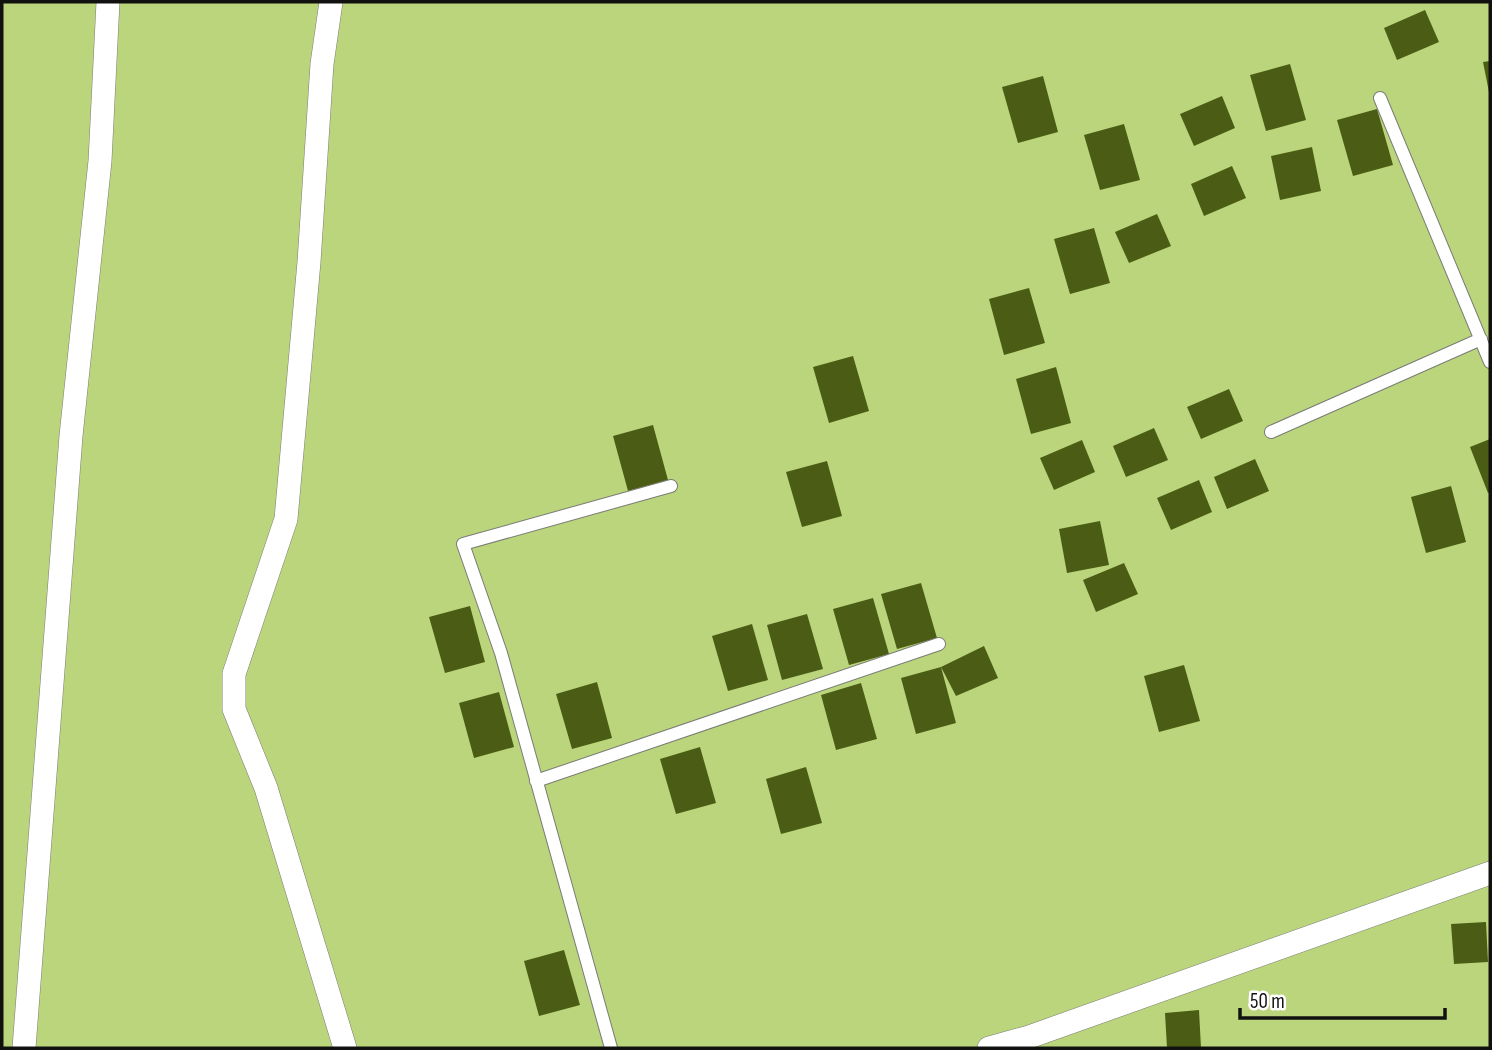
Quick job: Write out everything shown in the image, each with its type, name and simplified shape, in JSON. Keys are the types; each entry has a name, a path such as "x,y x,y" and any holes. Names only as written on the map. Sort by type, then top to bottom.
{"street":[{"path":"24,1048 71,436 100,161 108,2"},
{"path":"331,2 322,64 309,262 286,519 234,674 234,709 266,789 345,1048"},
{"path":"989,1048 1029,1037 1490,873"}],"lane":[{"path":"1380,98 1490,362"},
{"path":"1271,432 1481,339"},
{"path":"611,1048 501,653 463,544 671,486"},
{"path":"536,781 939,644"}],"green space":[{"path":"2,2 1490,2 1490,1048 2,1048"}],"building":[{"path":"1425,10 1439,42 1397,60 1384,28"},
{"path":"1490,61 1490,92 1489,92 1483,62"},
{"path":"1290,64 1306,120 1266,131 1250,75"},
{"path":"1043,76 1058,132 1018,143 1002,87"},
{"path":"1222,96 1235,128 1194,146 1180,114"},
{"path":"1377,109 1393,165 1353,176 1337,120"},
{"path":"1124,124 1140,180 1100,190 1084,135"},
{"path":"1312,147 1321,191 1280,200 1271,156"},
{"path":"1232,166 1246,198 1204,216 1191,184"},
{"path":"1157,214 1171,246 1129,263 1115,232"},
{"path":"1094,228 1110,283 1070,294 1054,239"},
{"path":"1029,288 1045,343 1004,355 989,299"},
{"path":"853,356 869,411 829,423 813,367"},
{"path":"1056,367 1071,423 1031,434 1016,379"},
{"path":"1229,389 1243,421 1201,439 1187,407"},
{"path":"653,425 668,480 628,491 613,436"},
{"path":"1154,428 1168,460 1126,477 1113,446"},
{"path":"1490,439 1490,492 1488,493 1470,447"},
{"path":"1082,440 1095,472 1054,490 1040,458"},
{"path":"1255,459 1269,491 1227,509 1214,477"},
{"path":"827,461 842,516 802,527 786,472"},
{"path":"1199,480 1212,512 1171,530 1157,498"},
{"path":"1451,486 1466,542 1426,553 1411,497"},
{"path":"1100,521 1109,565 1067,573 1059,529"},
{"path":"1124,563 1138,594 1096,612 1083,580"},
{"path":"921,583 937,638 897,649 881,594"},
{"path":"873,598 889,654 849,665 833,609"},
{"path":"470,606 485,662 445,673 429,617"},
{"path":"807,614 823,669 782,680 767,625"},
{"path":"752,624 768,680 728,691 712,636"},
{"path":"984,646 998,678 956,696 941,667"},
{"path":"1184,665 1200,721 1159,732 1144,676"},
{"path":"941,667 956,723 916,734 901,678"},
{"path":"597,682 612,738 572,749 556,694"},
{"path":"861,683 877,739 836,750 821,695"},
{"path":"499,692 514,747 474,758 459,703"},
{"path":"700,747 716,803 676,814 660,759"},
{"path":"806,767 822,823 781,834 766,779"},
{"path":"1486,922 1488,962 1454,964 1451,924"},
{"path":"564,950 580,1005 539,1016 524,961"},
{"path":"1199,1010 1201,1048 1167,1048 1165,1013"}]}
